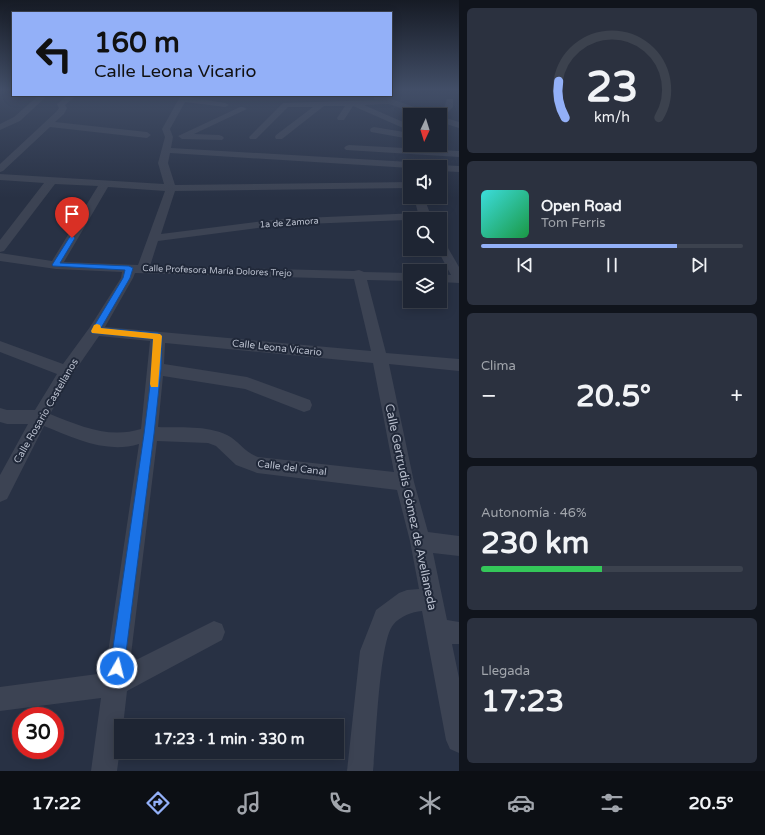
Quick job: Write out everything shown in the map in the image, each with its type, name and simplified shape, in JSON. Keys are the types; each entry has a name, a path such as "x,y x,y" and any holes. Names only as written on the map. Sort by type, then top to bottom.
{"street":[{"path":"0,169 47,126"},
{"path":"67,126 147,135"},
{"path":"168,126 166,129 169,137 163,163 171,188"},
{"path":"182,136 205,126"},
{"path":"253,137 265,126"},
{"path":"279,137 293,126"},
{"path":"374,130 403,135"},
{"path":"169,137 182,136 219,138"},
{"path":"349,148 377,148 403,151"},
{"path":"166,150 403,165"},
{"path":"407,152 409,160"},
{"path":"447,152 459,154"},
{"path":"447,168 459,169"},
{"path":"0,177 171,188 403,185"},
{"path":"0,248 52,180"},
{"path":"56,265 105,183"},
{"name":"Calle Rosario Castellanos","path":"0,494 66,371 95,331 126,278 136,268 154,238 171,188"},
{"name":"1a de Zamora","path":"154,238 280,222 403,219"},
{"path":"447,256 459,278 447,278"},
{"name":"Calle Profesora María Dolores Trejo","path":"0,257 56,265 403,277"},
{"name":"Calle Gertrudis Gómez de Avellaneda","path":"359,274 380,358 405,482 420,541 432,599 448,632 459,740"},
{"name":"Calle Leona Vicario","path":"95,331 459,364"},
{"path":"104,771 149,434 158,336"},
{"path":"0,346 66,371"},
{"path":"156,369 247,383 304,404"},
{"name":"Calle del Canal","path":"0,415 7,417 40,417 87,436 110,440 129,440 149,434 209,436 222,441 242,459 257,465 405,482"},
{"path":"420,541 459,546"},
{"path":"360,771 372,651 384,618 407,601 432,599"},
{"path":"0,699 115,684 214,632"}],"slow traffic":[{"path":"97,327 95,331 158,336 155,384"}],"route":[{"path":"72,238 56,265 129,268 126,278 95,331 158,336 149,434 117,668"}]}
